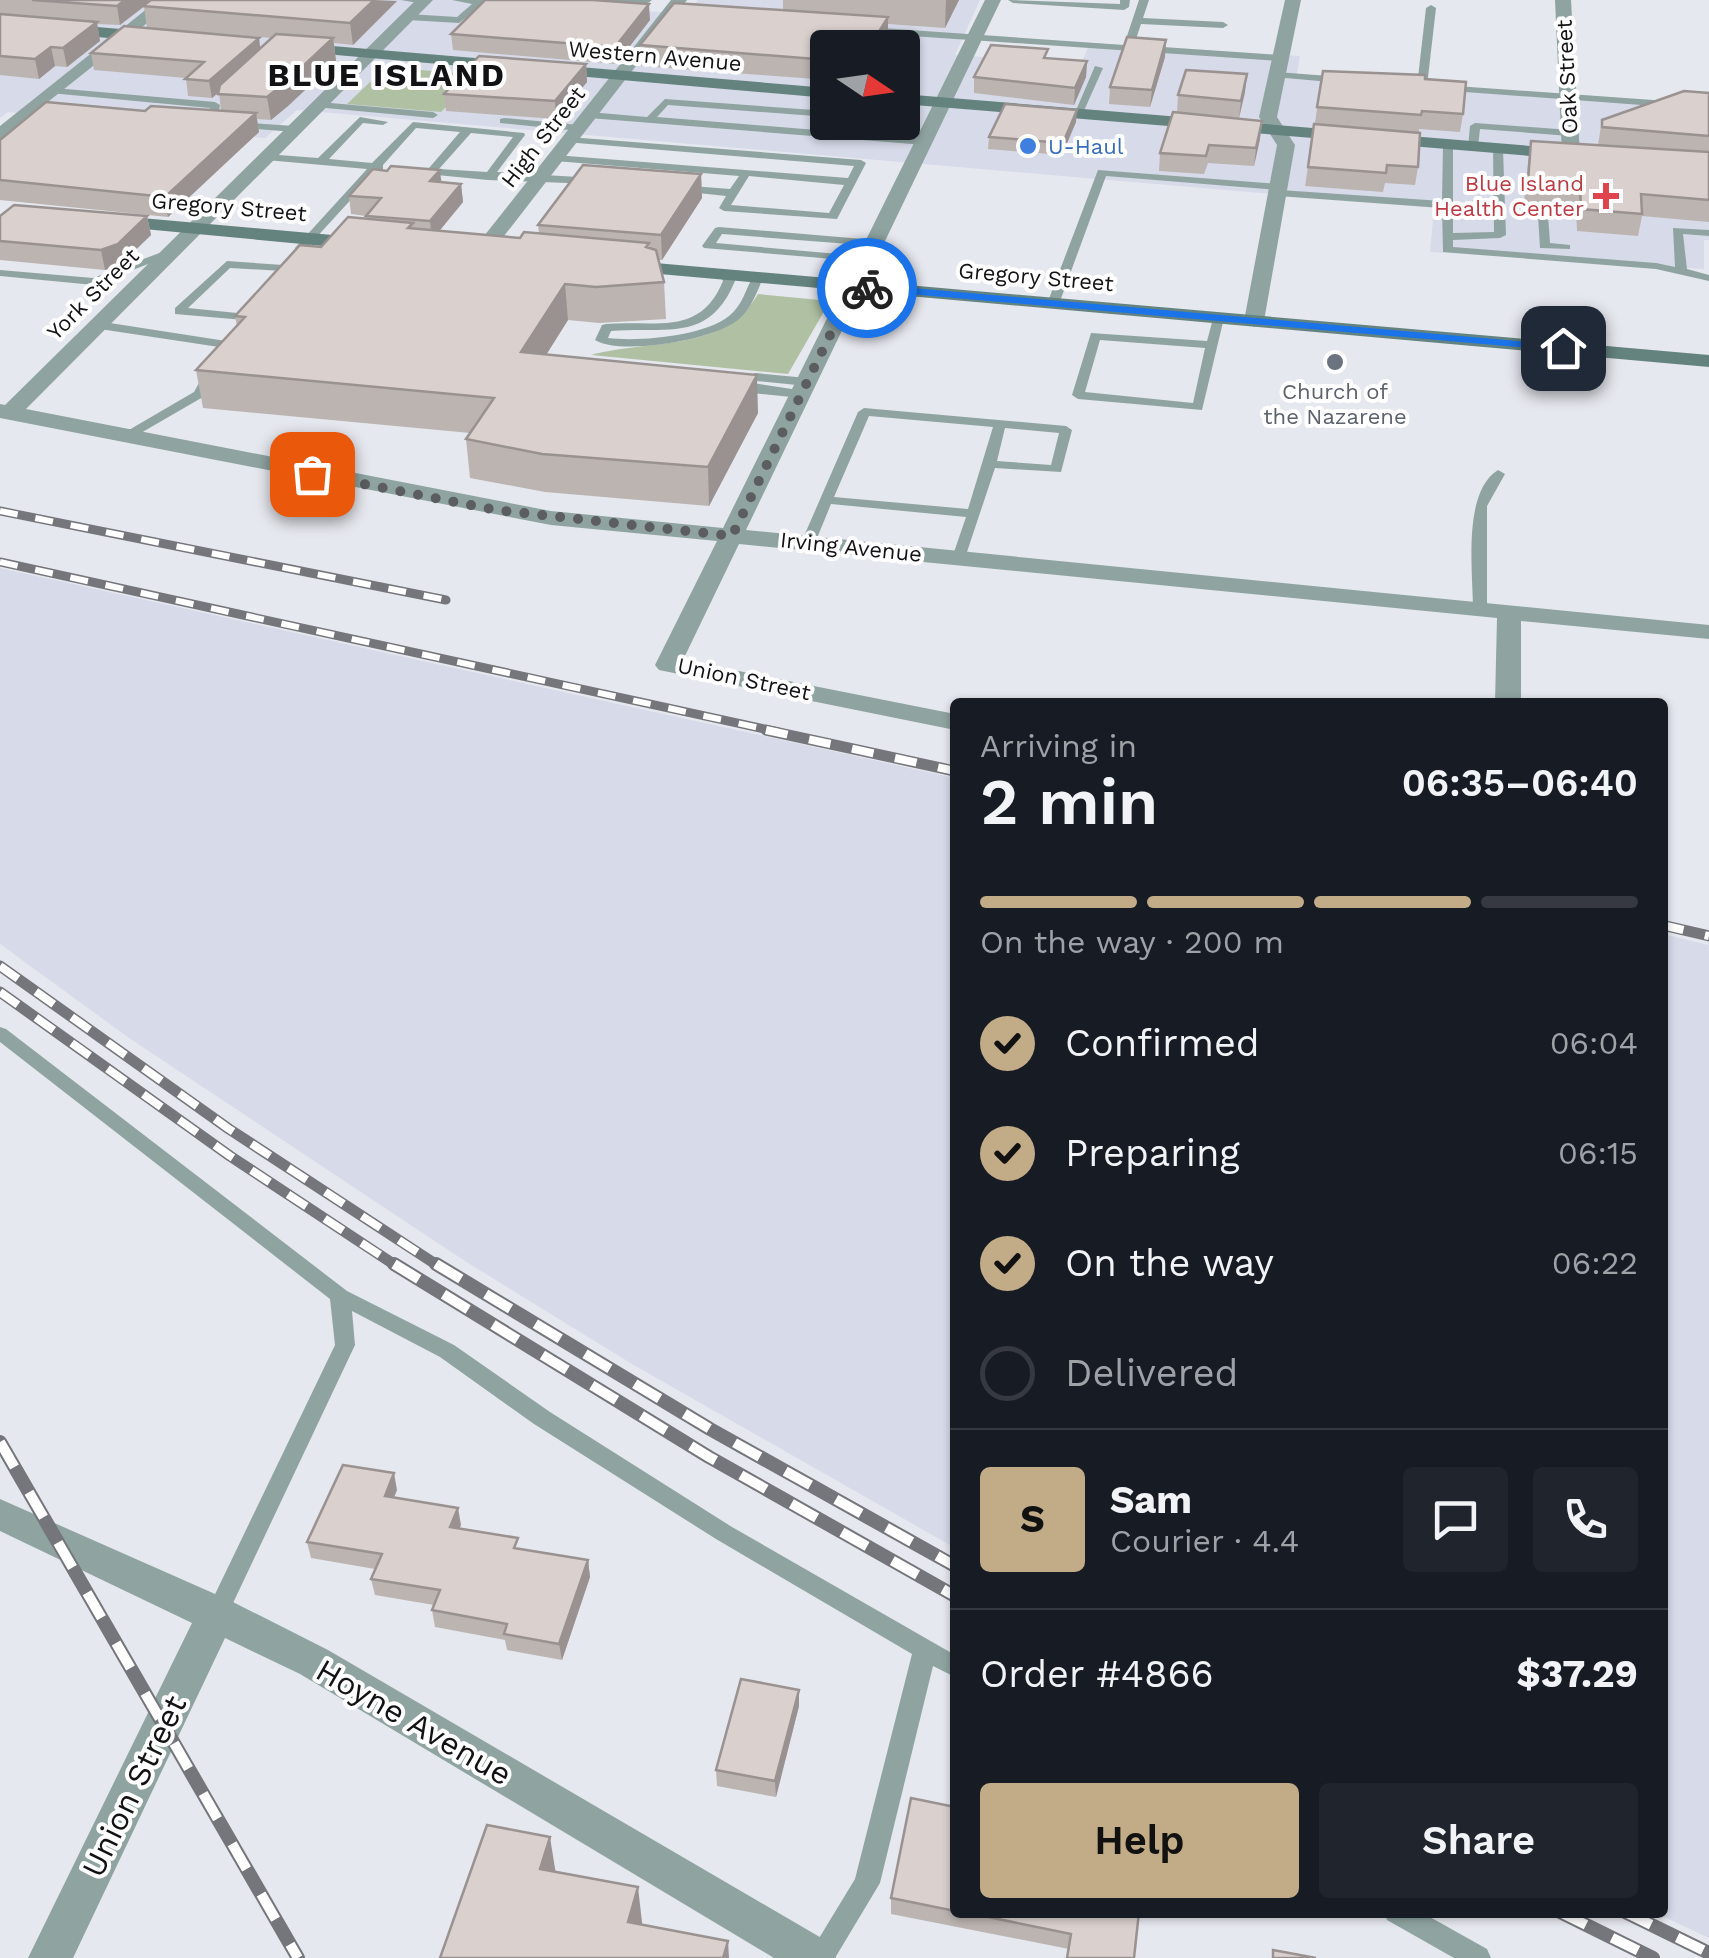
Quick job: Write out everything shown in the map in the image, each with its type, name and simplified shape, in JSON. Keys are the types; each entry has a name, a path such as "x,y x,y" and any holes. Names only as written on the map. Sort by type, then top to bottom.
{"main road":[{"path":"0,24 184,39"},
{"name":"Western Avenue","path":"278,46 810,91"},
{"path":"920,100 1581,156"},
{"name":"Gregory Street","path":"90,220 383,245"},
{"path":"456,252 508,256"},
{"name":"Gregory Street","path":"606,265 1709,361"}],"street":[{"path":"0,135 168,0"},
{"name":"Union Street","path":"950,721 668,666 994,0"},
{"path":"1254,321 1286,145 1268,117 1293,0"},
{"name":"Oak Street","path":"1563,0 1570,133 1581,156"},
{"name":"York Street","path":"5,412 371,54 416,5"},
{"name":"High Street","path":"480,254 620,75 677,11"},
{"name":"Irving Avenue","path":"5,412 496,510 1709,632"},
{"path":"1508,698 1509,613"},
{"name":"Hoyne Avenue","path":"0,1514 314,1662 817,1958"},
{"name":"Union Street","path":"50,1958 217,1613"}],"lane":[{"path":"456,0 517,4"},
{"path":"594,5 647,0"},
{"path":"1013,0 1124,7 1125,0"},
{"path":"1128,48 1144,0"},
{"path":"416,5 459,20 480,2"},
{"path":"594,5 677,11"},
{"path":"1422,86 1431,8"},
{"path":"1137,20 1223,25"},
{"path":"858,29 1128,48 1279,67 1350,81"},
{"path":"1078,114 1098,68"},
{"path":"1404,85 1709,108"},
{"path":"54,91 215,104"},
{"path":"212,123 215,104 228,92"},
{"path":"649,120 665,102 810,113"},
{"path":"319,105 579,128 861,163 833,217 724,208 746,174"},
{"path":"32,108 56,110"},
{"path":"321,162 360,120 520,135 488,177"},
{"path":"579,128 649,120 810,133"},
{"path":"193,121 294,130"},
{"path":"272,280 413,125"},
{"path":"1473,146 1474,126 1570,133"},
{"path":"431,172 468,130"},
{"path":"896,140 925,142"},
{"path":"1448,144 1447,250 1656,266 1709,278"},
{"path":"1448,237 1500,236 1498,148"},
{"path":"266,157 394,168"},
{"path":"555,158 851,182"},
{"path":"412,170 537,181 603,182"},
{"path":"1053,304 1102,172 1448,205"},
{"path":"659,187 734,193"},
{"path":"1543,216 1544,246 1641,253 1656,266"},
{"path":"718,230 837,240 872,251 829,256 708,246 718,230"},
{"path":"1681,271 1677,230 1709,233"},
{"path":"0,273 94,282 170,252"},
{"path":"262,292 240,316 179,312 227,264 283,268"},
{"path":"726,276 729,281 720,306 705,318 670,326 606,328 601,340 632,343 725,324 746,304 757,278"},
{"path":"1212,345 1095,336 1078,395 1198,407 1212,345 1218,318"},
{"path":"97,325 226,345 199,394 126,436"},
{"path":"808,543 864,412 1066,430 1056,468 990,464"},
{"path":"959,558 1000,424"},
{"path":"1480,610 1480,506 1498,474"},
{"path":"827,500 973,514"},
{"path":"0,1033 340,1296 446,1351 542,1418 724,1533 950,1664"},
{"path":"217,1613 345,1345 340,1296"},
{"path":"817,1958 867,1883 925,1650"},
{"path":"1407,1918 1478,1958"}],"shaded area":[{"path":"0,0 502,0 685,14 698,0 980,0 955,55 1081,64 1090,43 1300,56 1297,74 1709,106 1709,240 1704,240 1704,269 1430,252 1434,208 297,110 265,138 8,112 0,118"},
{"path":"0,568 950,777 950,1545 632,1364 468,1263 129,1038 0,944"},
{"path":"1668,935 1709,945 1709,1938 1667,1918"}],"green space":[{"path":"386,67 478,75 441,112 347,104"},
{"path":"758,294 830,301 788,374 591,355 705,335 743,313"}],"building":[{"path":"32,0 125,0 117,6"},
{"path":"151,0 374,0 350,23 143,6"},
{"path":"485,0 649,4 615,47 451,34"},
{"path":"674,3 888,17 880,30 810,30 810,59 640,45"},
{"path":"0,14 97,22 63,48 51,47 35,59 0,56"},
{"path":"124,26 259,38 209,81 185,79 204,62 91,53"},
{"path":"276,34 333,38 267,97 218,94 220,85"},
{"path":"1127,37 1166,40 1152,90 1110,87"},
{"path":"991,45 1048,49 1044,58 1087,61 1075,88 974,77"},
{"path":"479,56 586,64 555,101 444,94"},
{"path":"1186,70 1247,74 1241,101 1178,95"},
{"path":"1323,71 1425,75 1425,79 1466,82 1463,114 1422,111 1421,115 1317,107"},
{"path":"1684,91 1709,93 1709,136 1602,127 1602,120"},
{"path":"46,102 145,111 151,106 256,113 165,197 0,180 0,140"},
{"path":"1005,104 1077,110 1063,143 989,137"},
{"path":"1173,112 1262,121 1256,148 1209,145 1206,156 1160,153"},
{"path":"1314,124 1420,133 1418,167 1387,165 1386,173 1308,167"},
{"path":"1531,141 1709,152 1709,200 1641,194 1642,214 1581,209 1580,186 1528,182"},
{"path":"583,165 701,174 661,235 538,225"},
{"path":"391,166 440,170 430,181 461,184 430,221 366,216 381,198 349,196 373,169 387,171"},
{"path":"14,205 147,216 118,244 101,250 0,241 0,216"},
{"path":"348,217 413,223 408,228 520,238 524,232 649,243 646,247 656,250 664,282 596,287 565,284 521,352 757,375 708,467 542,454 466,439 494,398 196,370 245,317 235,316 300,245 321,247"},
{"path":"343,1465 394,1473 385,1496 458,1508 450,1527 518,1538 514,1548 588,1560 559,1644 504,1634 507,1624 432,1610 440,1590 371,1579 382,1554 307,1542"},
{"path":"741,1679 799,1690 775,1781 716,1770"},
{"path":"911,1798 950,1806 950,1910 891,1898"},
{"path":"487,1825 550,1837 540,1869 638,1887 628,1922 728,1941 723,1958 440,1958"},
{"path":"993,1918 1138,1918 1134,1958 1067,1958 1071,1934"},
{"path":"1273,1950 1316,1958 1273,1958"}],"railway":[{"path":"0,511 446,600"},
{"path":"0,562 778,732"},
{"path":"766,730 950,770"},
{"path":"1668,926 1709,936"},
{"path":"0,966 229,1129 440,1267"},
{"path":"0,992 230,1156 398,1267"},
{"path":"394,1264 709,1457 950,1593"},
{"path":"436,1264 710,1429 950,1563"},
{"path":"0,1442 298,1958"},
{"path":"1572,1918 1653,1958"},
{"path":"1637,1918 1709,1953"}],"way so far":[{"path":"312,474 496,510 732,536 854,286 867,288"}],"place":[{"name":"U-Haul","path":"1028,146"},
{"name":"Blue Island Health Center","path":"1606,196"},
{"name":"Church of the Nazarene","path":"1335,362"}],"district":[{"name":"BLUE ISLAND","path":"387,75"}],"route":[{"path":"867,288 1563,348"}]}
